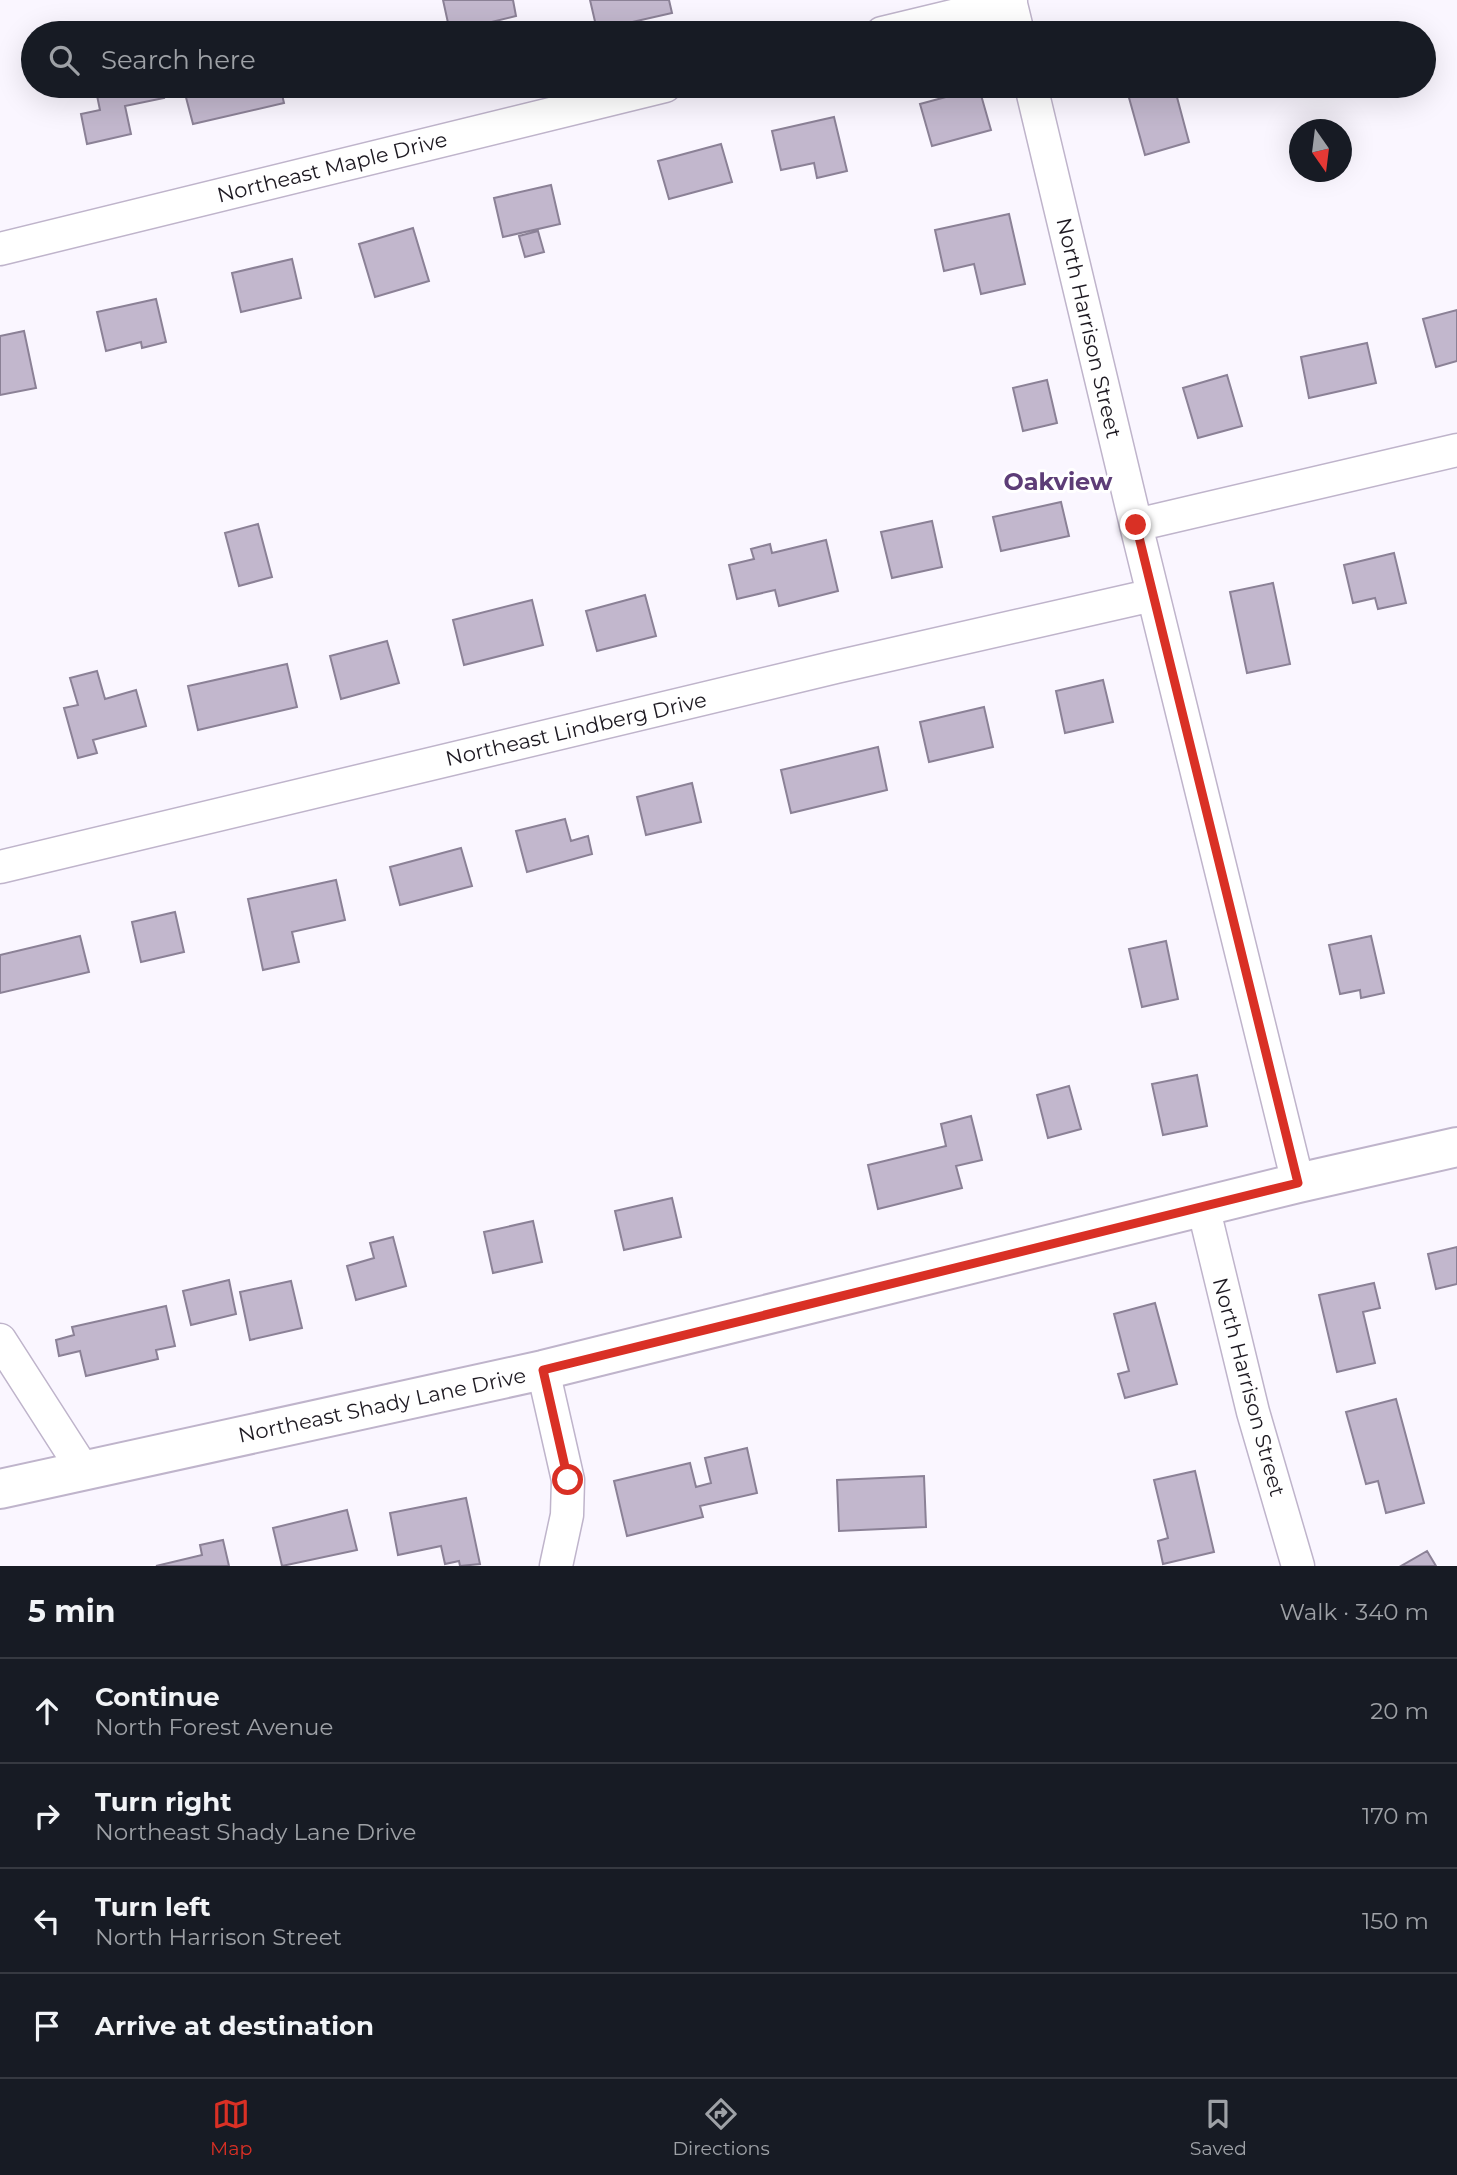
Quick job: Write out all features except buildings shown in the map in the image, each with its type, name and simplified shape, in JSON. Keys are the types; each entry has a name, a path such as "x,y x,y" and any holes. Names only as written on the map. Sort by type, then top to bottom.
{"street":[{"path":"930,21 1011,1 1015,21"},
{"name":"Northeast Maple Drive","path":"0,249 616,98"},
{"name":"North Harrison Street","path":"1034,98 1298,1183"},
{"path":"1136,525 1457,450"},
{"name":"Northeast Lindberg Drive","path":"0,867 822,670 1153,595"},
{"name":"Northeast Shady Lane Drive","path":"0,1489 543,1370 1203,1206 1457,1147"},
{"name":"North Harrison Street","path":"1203,1206 1253,1412 1298,1566"},
{"path":"0,1340 84,1471"},
{"path":"543,1370 568,1480 567,1515 556,1566"}],"district":[{"name":"Oakview","path":"1058,481"}],"route":[{"path":"568,1480 543,1370 1298,1183 1136,525"}]}
